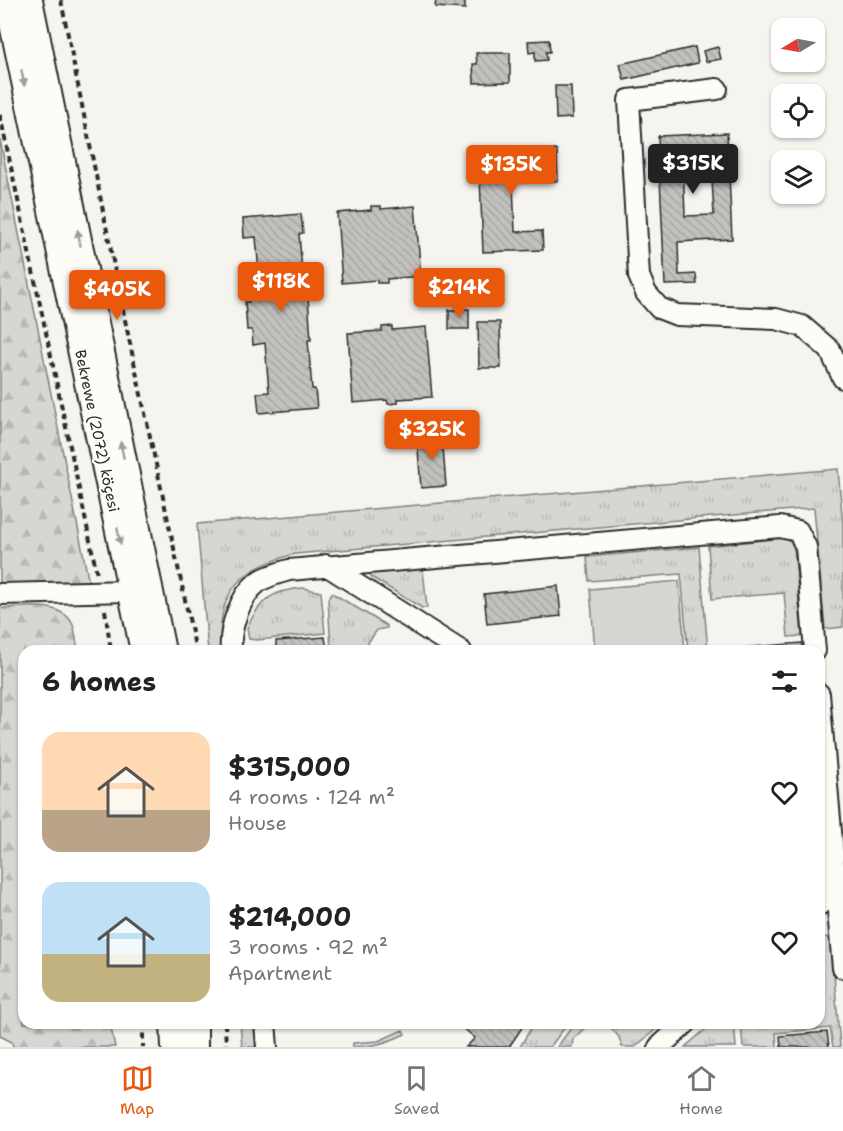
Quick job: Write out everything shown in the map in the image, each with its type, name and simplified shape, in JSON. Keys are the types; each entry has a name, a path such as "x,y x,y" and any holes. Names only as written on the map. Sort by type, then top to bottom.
{"main road":[{"name":"Bekrewe (2072) köçesi","path":"7,0 142,645"},
{"name":"Bekrewe (2072) köçesi","path":"30,0 162,645"},
{"path":"173,1029 174,1047"},
{"path":"195,1029 195,1047"}],"street":[{"path":"717,89 629,100 639,276 646,293 659,308 677,315 776,319 802,326 830,350 843,378"},
{"path":"232,645 235,619 249,592 258,582 289,570 780,527 798,531 806,547 814,645"},
{"path":"326,565 452,645"},
{"path":"0,594 130,591"},
{"path":"825,763 843,968"},
{"path":"825,883 836,890"},
{"path":"825,900 836,890"},
{"path":"266,1029 267,1047"},
{"path":"659,1047 679,1029"}],"path":[{"path":"61,0 122,306 195,645"},
{"path":"0,115 101,592 110,645"},
{"path":"143,1029 143,1047"},
{"path":"225,1029 226,1047"}],"green space":[{"path":"0,140 8,179 89,583 0,585"},
{"path":"838,469 843,526 843,627 825,629 814,508 295,554 259,567 235,586 227,598 223,613 221,645 207,645 197,524"},
{"path":"784,538 790,540 794,547 802,636 788,637 784,593 712,599 708,546"},
{"path":"699,547 707,645 687,645 681,574 589,581 587,557"},
{"path":"423,569 427,608 422,608 371,577 371,573"},
{"path":"679,581 684,645 595,645 590,589"},
{"path":"304,588 321,592 325,633 249,639 247,628 263,603 284,591"},
{"path":"332,593 387,628 377,630 366,645 331,645 328,599"},
{"path":"0,608 49,608 59,611 72,623 77,645 18,645 18,1029 111,1029 115,1047 13,1047 12,1042 0,1036"},
{"path":"825,937 829,938 832,950 840,1047 833,1047 830,1028 825,1028"},
{"path":"240,1029 256,1029 257,1047 242,1047"},
{"path":"530,1029 564,1029 550,1047 520,1047"},
{"path":"570,1029 584,1029 573,1039 572,1047 557,1047"},
{"path":"612,1029 656,1029 635,1047 622,1047 619,1037"},
{"path":"706,1029 734,1029 736,1047 685,1047"},
{"path":"742,1029 819,1029 776,1033 777,1047 743,1047"},
{"path":"403,1030 405,1034 386,1042 353,1047 353,1043 378,1041"}],"building":[{"path":"436,0 465,0 465,9 435,7"},
{"path":"549,40 550,52 546,52 547,60 535,61 535,52 529,53 528,41"},
{"path":"695,47 698,63 624,80 620,64"},
{"path":"718,47 721,59 706,62 703,51"},
{"path":"476,53 510,53 510,82 474,83 473,64 477,64"},
{"path":"555,86 571,86 572,118 556,119"},
{"path":"727,133 732,239 678,242 679,275 696,274 697,284 665,285 658,136","holes":["711,161 714,215 685,216 683,162"]},
{"path":"557,150 558,181 513,183 515,232 542,231 543,250 483,252 479,153"},
{"path":"371,206 381,206 381,209 415,206 421,276 387,279 387,283 377,283 377,280 342,283 337,213 371,210"},
{"path":"301,214 303,233 299,234 303,283 307,282 311,340 308,340 312,389 315,389 317,408 259,413 257,393 269,392 265,343 253,345 252,330 247,330 245,302 249,302 248,287 260,286 256,237 244,238 243,219"},
{"path":"469,309 469,329 449,329 449,310"},
{"path":"478,322 500,322 501,368 479,368"},
{"path":"392,326 392,330 426,327 432,397 398,399 398,403 388,404 387,400 353,403 348,333 382,331 382,327"},
{"path":"442,435 446,486 421,488 417,437"},
{"path":"558,586 561,616 487,624 484,594"},
{"path":"325,637 326,645 276,645 276,641"},
{"path":"802,643 802,645 778,645"},
{"path":"464,1029 521,1029 509,1047 466,1047 475,1038"},
{"path":"827,1032 829,1047 781,1047 780,1036"}]}
